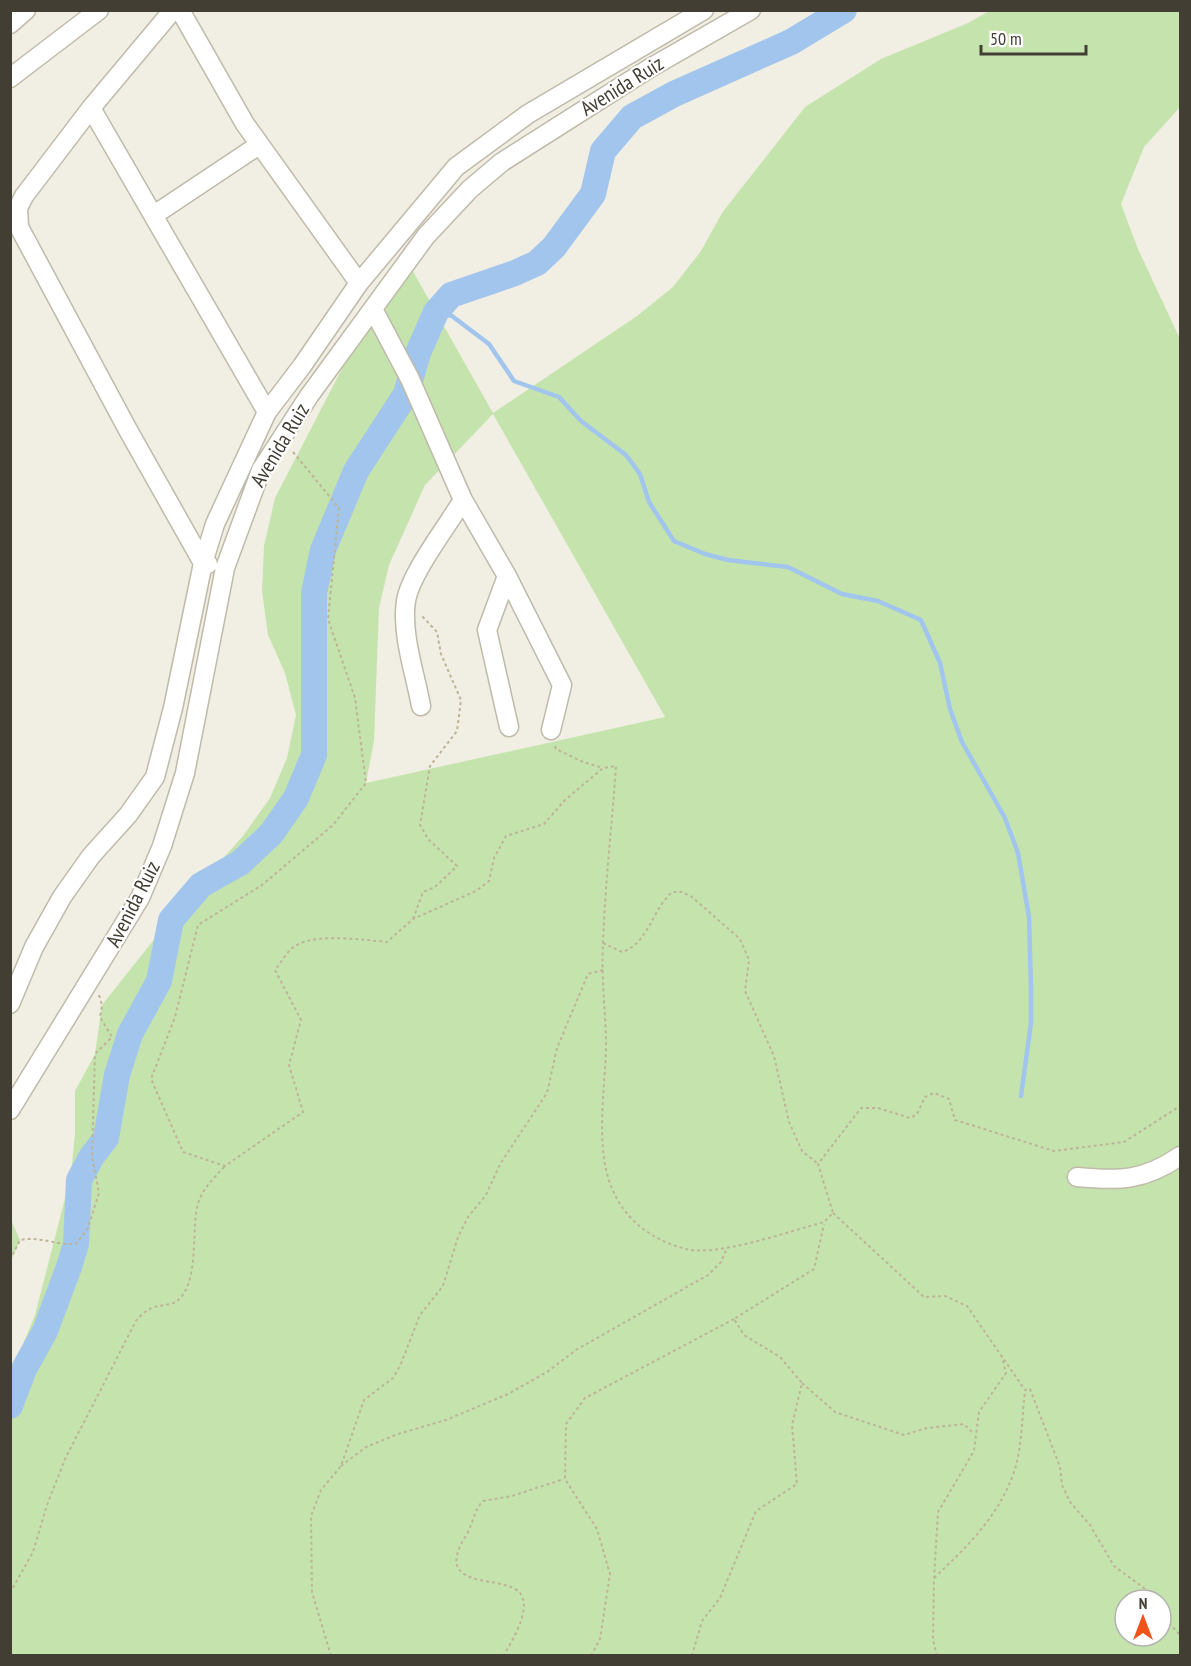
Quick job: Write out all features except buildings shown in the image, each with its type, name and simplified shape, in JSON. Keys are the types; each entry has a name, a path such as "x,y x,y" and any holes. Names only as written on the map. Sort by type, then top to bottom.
{"street":[{"path":"10,24 26,10"},
{"path":"10,78 99,10"},
{"path":"173,10 91,108 24,196 18,208 19,227 128,430 203,563 225,568"},
{"path":"180,10 259,145 303,201 359,283"},
{"name":"Avenida Ruiz","path":"10,1004 34,947 62,897 91,856 128,814 155,777 173,708 203,563 220,514 267,412 359,283 456,167 528,114 704,10"},
{"name":"Avenida Ruiz","path":"10,1110 140,898 168,829 185,773 225,568 261,470 309,396 433,228 470,189 502,162 650,68 752,10"},
{"path":"637,48 650,68"},
{"path":"91,108 267,412"},
{"path":"154,215 259,145"},
{"path":"373,309 410,379 463,500 507,576 562,686 551,730"},
{"path":"421,706 405,622 406,599 414,580 463,500"},
{"path":"507,576 487,630 509,727"},
{"path":"1077,1177 1117,1181 1155,1171 1180,1156"}],"path":[{"path":"225,1166 183,1152 167,1121 152,1079 175,1017 198,925 262,885 333,825 366,783 355,698 328,618 339,508 287,446"},
{"path":"406,599 438,632 441,654 461,700 457,731 430,766 420,825 428,839 457,866 435,887 423,892 413,919"},
{"path":"551,730 556,749 583,762 603,768 616,766 603,943 606,1030 602,1112 604,1155 613,1192 632,1222 662,1241 688,1250 727,1249 824,1222 833,1213"},
{"path":"10,1593 30,1559 65,1460 136,1321 150,1306 173,1304 183,1295 196,1250 197,1208 204,1189 225,1166 303,1112 289,1065 302,1020 275,970 295,945 309,941 351,938 387,942 413,919 483,886 489,881 494,858 506,836 544,824 565,800 603,768"},
{"path":"603,943 622,952 633,948 640,941 665,898 672,892 682,892 692,897 740,939 749,960 745,991 774,1056 789,1122 802,1150 818,1164 833,1213 924,1297 945,1296 967,1306 1025,1390 1016,1468 997,1510 975,1540 934,1578"},
{"path":"341,1466 364,1400 393,1378 420,1315 443,1286 458,1238 468,1217 486,1195 500,1164 547,1093 557,1048 588,974 603,970"},
{"path":"10,1260 20,1240 33,1238 57,1245 76,1244 88,1228 99,1193 92,1156 94,1054 112,1037 100,1017 102,1005 98,991"},
{"path":"818,1164 861,1108 878,1108 910,1118 917,1114 925,1097 934,1093 950,1099 955,1120 1054,1150 1124,1142 1180,1106"},
{"path":"591,1656 600,1639 610,1574 597,1529 565,1479 566,1424 585,1398 734,1319 814,1269 824,1222"},
{"path":"331,1656 312,1592 310,1516 321,1490 341,1466 366,1447 398,1434 446,1420 508,1394 547,1372 576,1350 708,1275 721,1262 727,1249"},
{"path":"734,1319 744,1335 780,1357 802,1383 835,1412 904,1435 927,1428 964,1424 974,1435"},
{"path":"937,1656 933,1640 938,1512 974,1451 974,1435 980,1412 1006,1373 1000,1351"},
{"path":"692,1656 702,1621 720,1598 756,1511 797,1484 792,1425 802,1383"},
{"path":"1025,1390 1030,1389 1060,1467 1062,1485 1070,1502 1090,1526 1114,1566 1144,1588"},
{"path":"503,1656 523,1618 523,1598 515,1589 472,1579 460,1569 457,1559 458,1546 483,1501 512,1496 565,1479"}],"green space":[{"path":"989,11 1180,11 1180,107 1144,147 1121,204 1138,249 1180,339 1180,1655 11,1656 11,1373 35,1315 71,1175 75,1133 75,1091 95,1054 102,1005 183,903 243,836 270,798 287,758 296,715 285,673 268,635 262,591 264,546 275,498 373,309 406,259 493,413 637,316 673,287 701,251 722,213 805,107 881,59 968,23","holes":["493,414 665,717 366,783 374,741 379,608 389,565 425,485"]},
{"path":"11,1220 20,1240 11,1261"}],"waterway":[{"path":"10,1406 24,1369 45,1331 69,1267 76,1244 79,1180 92,1156 106,1138 117,1075 130,1034 159,981 171,920 201,885 240,863 271,834 296,798 314,755 314,593 323,550 356,471 406,394 418,353 436,312 451,295 537,263 554,247 593,194 603,151 632,117 674,94 791,42 844,10"},
{"path":"436,312 452,316 489,344 514,381 559,397 581,421 626,455 640,474 649,502 674,541 705,554 728,560 788,567 842,594 878,601 921,620 940,663 950,709 962,742 1005,818 1018,853 1029,917 1031,987 1031,1023 1021,1096"}]}
